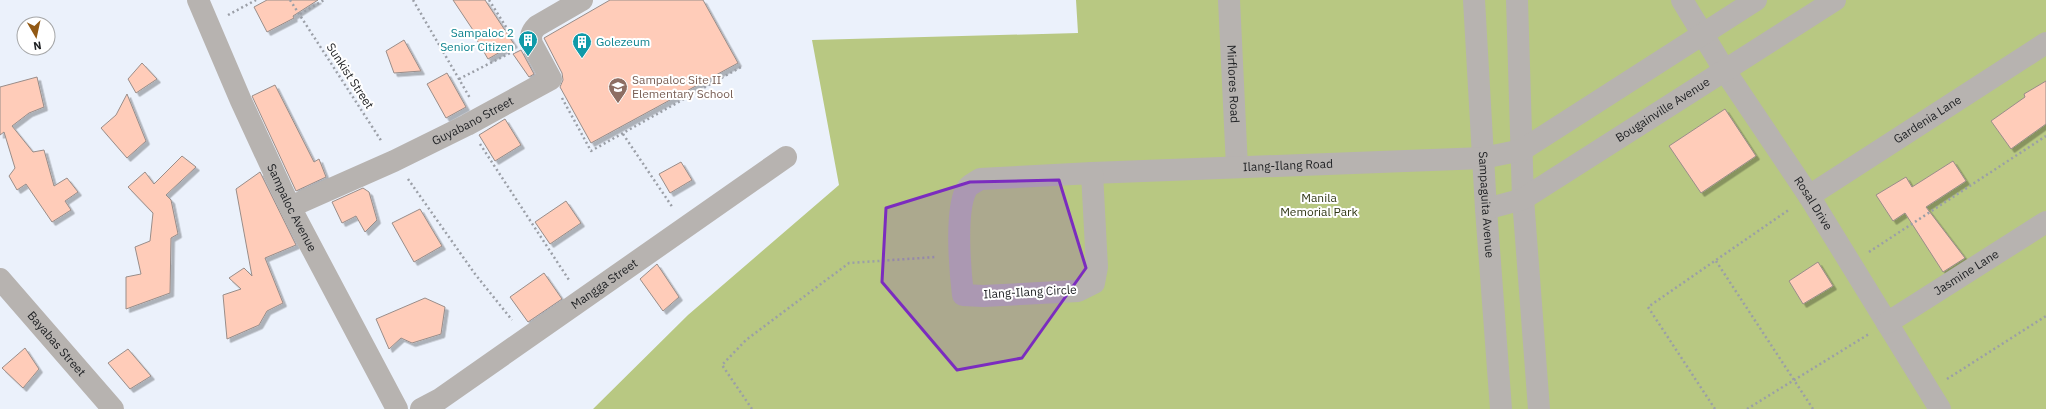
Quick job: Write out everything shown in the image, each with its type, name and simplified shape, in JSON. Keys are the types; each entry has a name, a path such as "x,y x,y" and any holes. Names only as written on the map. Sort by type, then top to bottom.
{"street":[{"name":"Sampaloc Avenue","path":"198,0 290,207 397,409"},
{"path":"551,79 532,44 530,38 532,32 537,26 582,0"},
{"name":"Mirflores Road","path":"1229,0 1237,167"},
{"name":"Sampaguita Avenue","path":"1474,0 1486,209 1501,409"},
{"path":"1517,0 1523,199 1539,409"},
{"name":"Rosal Drive","path":"1682,0 1704,34 1725,71 1809,196 1940,409"},
{"path":"1483,158 1522,150 1756,0"},
{"name":"Bougainville Avenue","path":"1486,209 1523,199 1835,0"},
{"name":"Gardenia Lane","path":"1809,196 2046,43"},
{"name":"Guyabano Street","path":"290,207 394,161 474,121 551,79"},
{"name":"Mangga Street","path":"420,409 440,399 786,157"},
{"name":"Ilang-Ilang Road","path":"1092,173 1483,158"},
{"name":"Ilang-Ilang Circle","path":"1092,173 1097,267 1094,283 1078,291 984,296 963,295 959,256 962,202 966,188 980,179 1092,173"},
{"name":"Jasmine Lane","path":"1887,323 2046,222"},
{"name":"Bayabas Street","path":"0,280 112,409"}],"path":[{"path":"209,26 256,0"},
{"name":"Sunkist Street","path":"290,0 394,161 524,339"},
{"path":"300,14 324,0"},
{"path":"413,0 459,79 474,121 582,299"},
{"path":"489,0 512,36"},
{"path":"459,79 514,52"},
{"path":"551,79 591,151 741,68"},
{"path":"623,134 685,227"},
{"path":"1850,264 2046,136"},
{"path":"1715,409 1648,307 1809,196"},
{"path":"752,409 722,365 746,340 814,288 849,263 959,256"},
{"path":"1716,260 1813,409"},
{"path":"1928,390 2046,316"},
{"path":"1747,409 1887,323"}],"highlighted area":[{"path":"1059,180 1086,268 1022,358 957,370 882,282 886,208 970,182"}],"green space":[{"name":"Manila Memorial Park","path":"1076,0 2046,0 2046,409 593,409 688,315 839,185 812,40 1078,33"}],"building":[{"path":"267,0 318,0 293,16 294,18 267,32 254,7"},
{"path":"453,0 485,0 514,44 488,59 477,40 479,39"},
{"name":"Sampaloc Site II Elementary School","path":"610,0 703,0 738,63 591,143 560,87 563,80 562,73 544,38"},
{"path":"404,40 421,71 394,73 386,51"},
{"path":"521,50 534,74 529,77 513,54"},
{"path":"142,63 157,79 136,93 128,79"},
{"path":"447,73 466,107 446,118 427,84"},
{"path":"37,77 44,107 29,113 12,126 33,152 44,150 54,186 67,178 78,192 65,201 71,210 52,222 26,184 17,190 9,176 15,168 4,132 0,135 0,87"},
{"path":"2046,81 2046,124 2011,149 1991,121 2025,97 2024,94"},
{"path":"275,85 314,162 319,159 326,177 296,191 252,96"},
{"path":"127,94 146,141 127,158 101,128 116,115"},
{"path":"1725,109 1756,156 1701,193 1669,146"},
{"path":"505,119 521,145 495,161 479,135"},
{"path":"182,156 196,167 166,195 171,200 178,234 171,238 170,293 126,309 126,277 141,274 135,247 150,241 153,213 128,187 145,172 154,184"},
{"path":"1953,161 1966,181 1926,207 1965,258 1943,272 1905,213 1893,221 1876,195 1906,177 1912,187"},
{"path":"681,162 692,180 670,193 659,174"},
{"path":"260,172 296,245 265,258 283,303 267,311 259,325 227,339 223,295 241,289 229,278 244,268 252,276 236,189"},
{"path":"363,188 369,192 377,220 365,232 356,216 342,223 332,202"},
{"path":"566,201 581,223 550,244 535,222"},
{"path":"420,209 442,246 414,262 392,223"},
{"path":"1818,262 1833,286 1803,304 1789,281"},
{"path":"657,264 679,297 663,311 640,279"},
{"path":"544,273 562,299 528,322 510,297"},
{"path":"425,298 445,307 441,334 412,343 401,338 389,349 376,319"},
{"path":"25,348 39,369 23,388 2,368"},
{"path":"128,349 151,376 130,389 108,363"}],"place":[{"name":"Sampaloc 2 Senior Citizen","path":"528,57"},
{"name":"Golezeum","path":"582,59"},
{"name":"Sampaloc Site II Elementary School","path":"618,104"}]}
